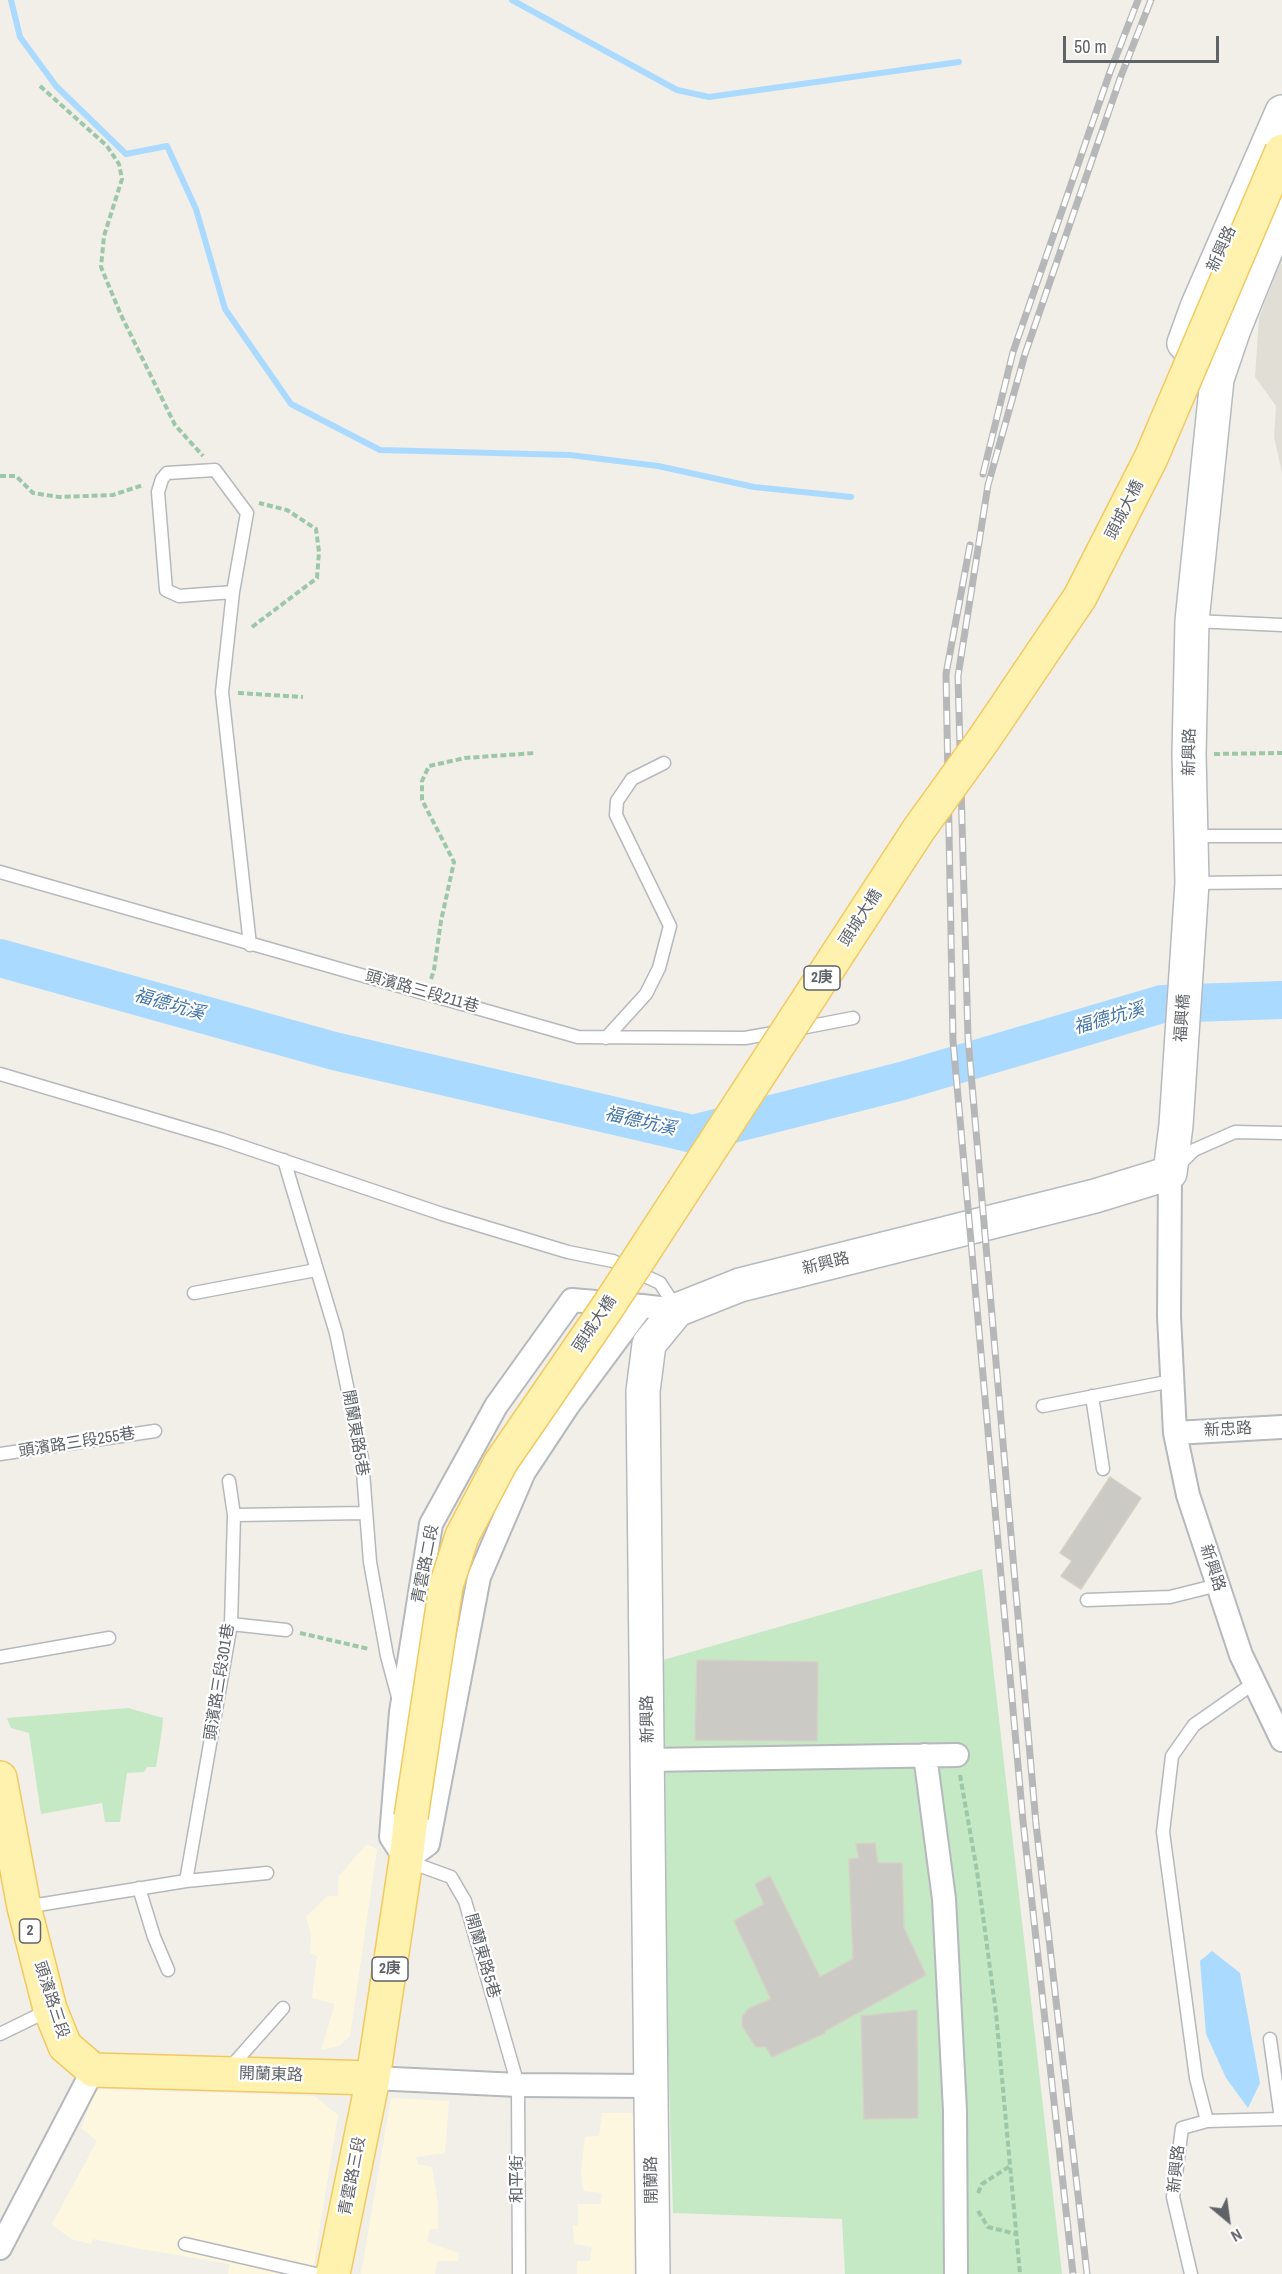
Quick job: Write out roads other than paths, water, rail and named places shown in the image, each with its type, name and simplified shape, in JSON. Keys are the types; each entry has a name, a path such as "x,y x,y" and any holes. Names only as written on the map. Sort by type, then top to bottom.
{"main road":[{"name":"頭城大橋","path":"406,1860 446,1586 462,1536 501,1462 607,1308 919,829 984,739 1080,597 1151,458 1282,151"},
{"name":"頭濱路三段","path":"0,1778 24,1908 50,2009 65,2046 93,2070"},
{"name":"2庚","path":"373,2078 406,1860"},
{"name":"開蘭東路","path":"93,2070 373,2078"},
{"name":"青雲路三段","path":"333,2274 373,2078"}],"street":[{"name":"新興路","path":"1217,379 1184,343 1197,307 1282,112"},
{"name":"新興路","path":"1191,897 1189,754 1192,621 1217,379 1234,329 1282,211"},
{"name":"福興橋","path":"1170,1173 1176,1125 1191,897"},
{"name":"新興路","path":"651,2086 643,1391 649,1344 677,1310 740,1285 1095,1196 1170,1173 1169,1316 1175,1434 1188,1495 1241,1655 1282,1740"},
{"name":"青雲路二段","path":"406,1860 391,1837 401,1712 431,1524 496,1406 572,1300 677,1310"},
{"path":"406,1860 428,1844 479,1577 524,1472 567,1407 642,1306"},
{"name":"新忠路","path":"1175,1434 1282,1427"},
{"path":"925,1755 944,1899 955,2111 956,2274"},
{"path":"648,1760 957,1755"},
{"path":"0,2248 93,2070"},
{"name":"開蘭東路","path":"373,2078 518,2085 651,2086"},
{"name":"開蘭路","path":"651,2086 653,2274"}],"lane":[{"path":"233,592 179,596 166,590 158,492 162,479 167,473 215,470 247,513 233,592 222,692 250,945"},
{"path":"1192,621 1282,625"},
{"path":"606,1038 646,994 659,968 670,926 616,815 617,801 632,779 664,764"},
{"path":"1190,836 1282,836"},
{"name":"頭濱路三段211巷","path":"0,872 578,1037 745,1038 853,1018"},
{"path":"1191,897 1282,882"},
{"path":"0,1074 212,1136 442,1214 568,1252 613,1261 660,1283 677,1310"},
{"path":"1170,1173 1194,1150 1235,1132 1282,1133"},
{"name":"開蘭東路5巷","path":"284,1160 336,1333 362,1459 370,1562 387,1656 401,1712"},
{"path":"194,1293 316,1270"},
{"path":"1043,1406 1172,1381"},
{"path":"1092,1396 1103,1469"},
{"name":"頭濱路三段255巷","path":"0,1454 155,1431"},
{"name":"頭濱路三段301巷","path":"186,1881 231,1624 234,1515 228,1481"},
{"path":"234,1515 366,1513"},
{"path":"1087,1600 1170,1597 1218,1585"},
{"path":"231,1624 286,1630"},
{"path":"0,1657 109,1638"},
{"path":"1207,2121 1196,2078 1163,1832 1172,1756 1194,1725 1254,1683"},
{"name":"開蘭東路5巷","path":"406,1860 451,1877 465,1901 518,2085"},
{"path":"24,1908 186,1881 267,1873"},
{"path":"139,1888 154,1937 168,1970"},
{"path":"225,2073 283,2008"},
{"path":"0,2034 50,2009"},
{"path":"1270,2039 1282,2119"},
{"name":"和平街","path":"518,2085 519,2274"},
{"name":"新興路","path":"1191,2274 1173,2197 1182,2128 1207,2121 1282,2119"},
{"path":"185,2244 316,2274"}],"water":[{"path":"1212,1951 1240,1973 1260,2083 1248,2108 1226,2078 1206,2034 1200,1961"}],"waterway":[{"path":"11,0 20,37 56,86 126,154 167,146 196,209 225,309 291,404 380,450 570,455 658,466 754,487 851,497"},
{"path":"512,0 677,90 709,97 959,62"},
{"name":"福德坑溪","path":"0,958 334,1051 693,1134 902,1081 1162,1004 1282,1000"}],"railway":[{"path":"983,474 1013,352 1110,72 1138,0"},
{"path":"1087,2274 1036,1824 968,1038 958,676 988,485 1025,354 1121,76 1151,0"},
{"path":"970,545 946,674 953,1041 1023,1821 1073,2274"}]}
